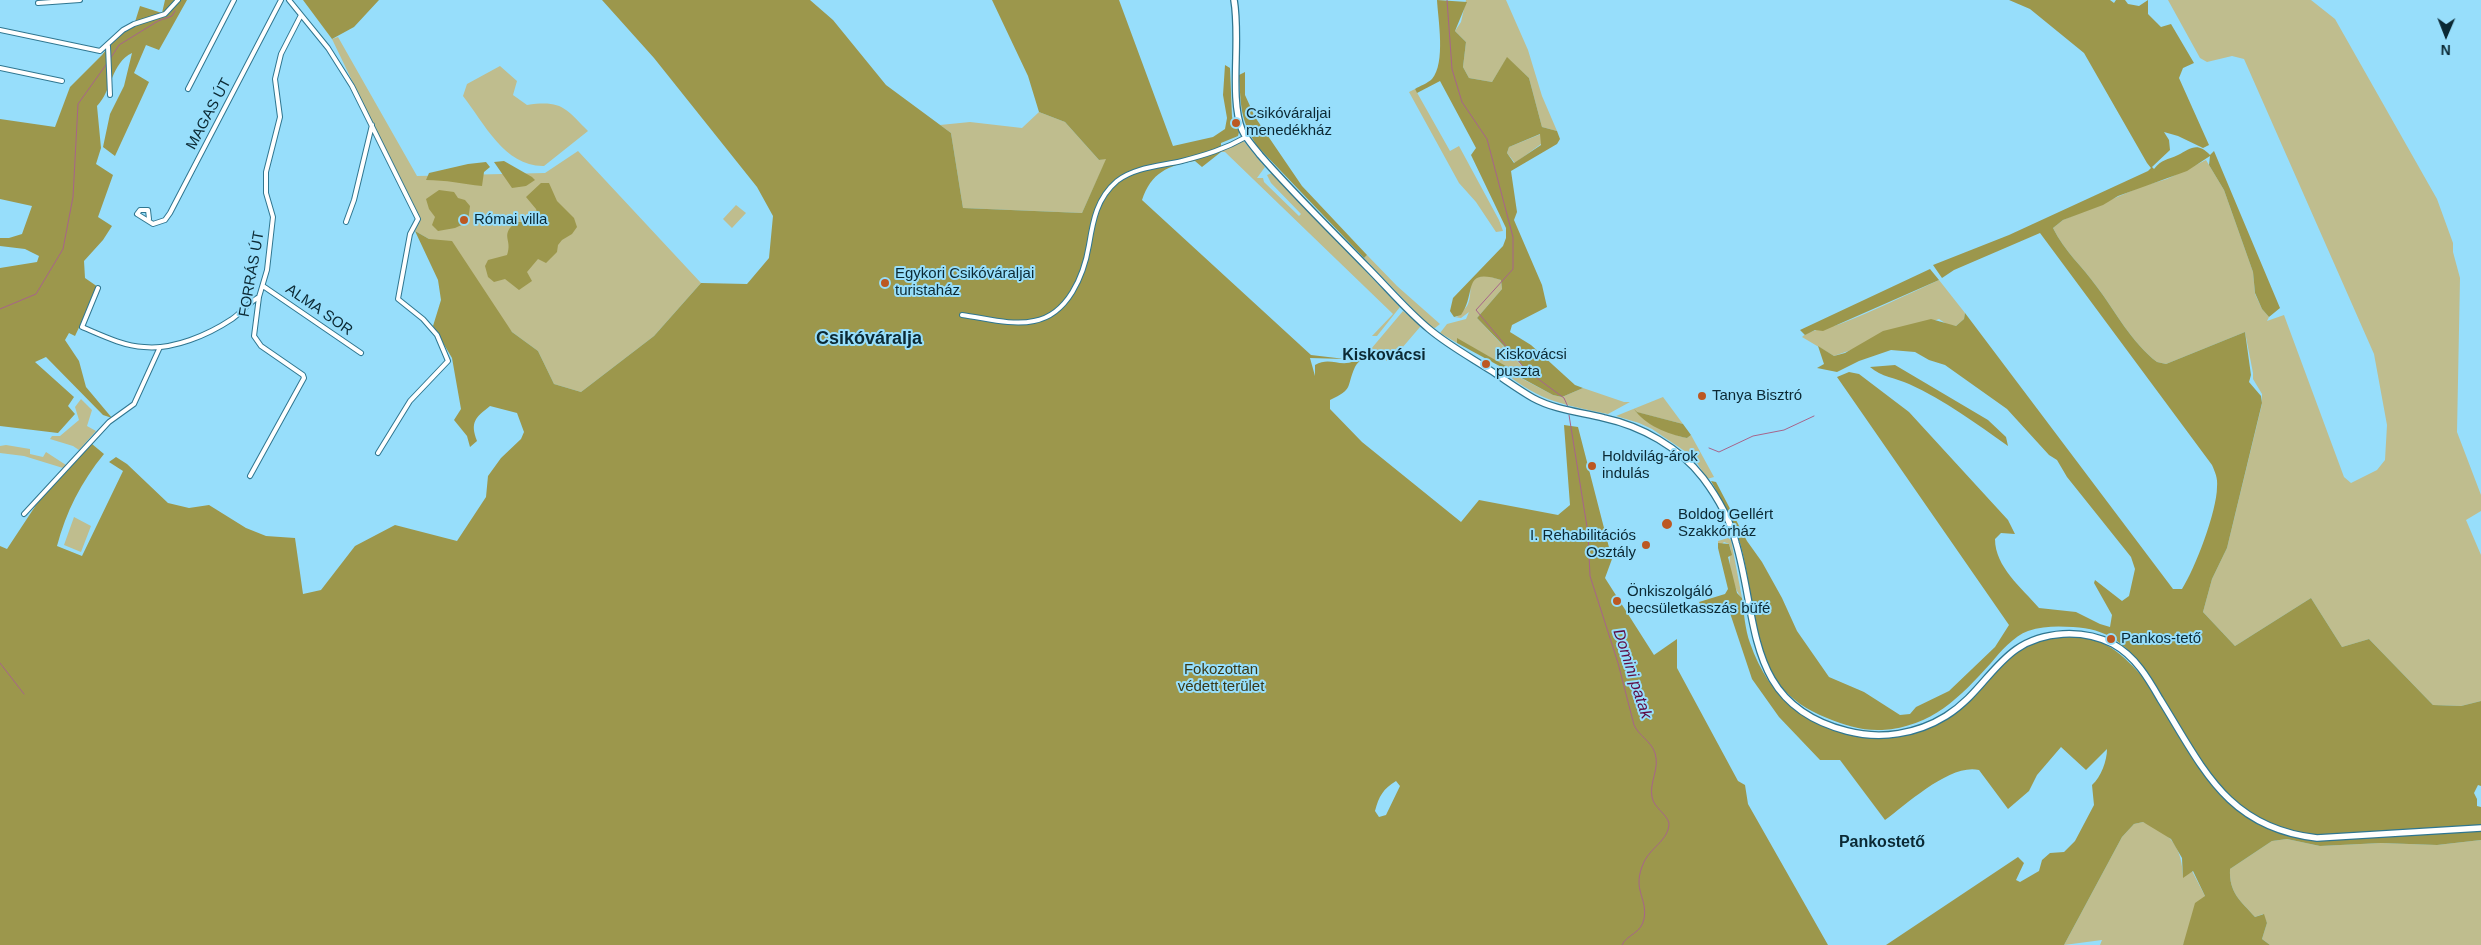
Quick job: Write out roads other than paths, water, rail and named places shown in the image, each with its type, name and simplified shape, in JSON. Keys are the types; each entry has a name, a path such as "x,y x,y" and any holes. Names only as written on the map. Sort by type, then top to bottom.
{"main road":[{"path":"1234,0 1238,34 1237,110 1246,136 1272,168 1437,336 1534,398 1561,408 1608,419 1642,430 1672,449 1700,475 1722,507 1733,532 1741,561 1754,637 1766,668 1784,696 1808,714 1830,725 1859,734 1883,736 1915,730 1937,721 1955,710 2019,646 2034,639 2053,635 2083,635 2108,642 2132,658 2147,677 2212,781 2239,809 2266,825 2291,834 2317,838 2481,828"}],"street":[{"path":"38,3 80,0"},
{"path":"0,30 100,51 108,46 123,30 134,24 165,14 178,0"},
{"path":"188,89 234,0"},
{"name":"MAGAS ÚT","path":"148,219 153,224 158,224 165,220 170,213 282,0"},
{"path":"289,0 328,48 352,86 418,219 410,234 398,299 423,319 437,335 448,360 410,401 378,453"},
{"name":"FORRÁS ÚT","path":"250,476 304,378 303,375 261,346 254,336 259,297 267,270 273,217 266,193 266,172 280,118 275,79 281,54 302,15"},
{"path":"108,46 110,95"},
{"path":"0,68 62,82"},
{"path":"346,222 354,200 372,125"},
{"path":"962,315 1024,322 1036,321 1047,317 1068,298 1078,282 1087,260 1095,213 1103,197 1114,184 1130,173 1214,152 1246,136"},
{"name":"ALMA SOR","path":"263,286 361,354"},
{"path":"98,288 82,327 143,348 160,347 208,333 233,318 251,301 259,297"},
{"path":"24,514 109,422 134,404 160,347"}],"waterway":[{"path":"1447,0 1452,69 1462,102 1487,139 1513,237 1513,269 1476,310 1526,370 1564,398 1568,407"},
{"path":"110,59 119,45 158,21 172,16 175,11"},
{"path":"0,309 36,294 63,249 73,197 78,104 108,62"},
{"name":"Domini patak","path":"1569,415 1588,533 1590,576 1618,663 1634,725 1651,745 1655,753 1656,765 1651,791 1653,801 1669,823 1666,834 1647,857 1640,872 1639,887 1645,911 1644,919 1640,928 1627,938 1622,945"},
{"path":"1709,448 1719,452 1753,436 1784,430 1814,416"},
{"path":"0,663 24,694"}],"place":[{"name":"Csikóváraljai menedékház","path":"1236,123"},
{"name":"Római villa","path":"464,220"},
{"name":"Egykori Csikóváraljai turistaház","path":"885,283"},
{"name":"Kiskovácsi puszta","path":"1486,364"},
{"name":"Tanya Bisztró","path":"1702,396"},
{"name":"Holdvilág-árok indulás","path":"1592,466"},
{"name":"Boldog Gellért Szakkórház","path":"1667,524"},
{"name":"I. Rehabilitációs Osztály","path":"1646,545"},
{"name":"Önkiszolgáló becsületkasszás büfé","path":"1617,601"},
{"name":"Pankos-tető","path":"2111,639"}],"district":[{"name":"Csikóváralja","path":"869,339"},
{"name":"Kiskovácsi","path":"1384,356"},
{"name":"Pankostető","path":"1882,843"}],"park label":[{"name":"Fokozottan védett terület","path":"1221,678"}]}
